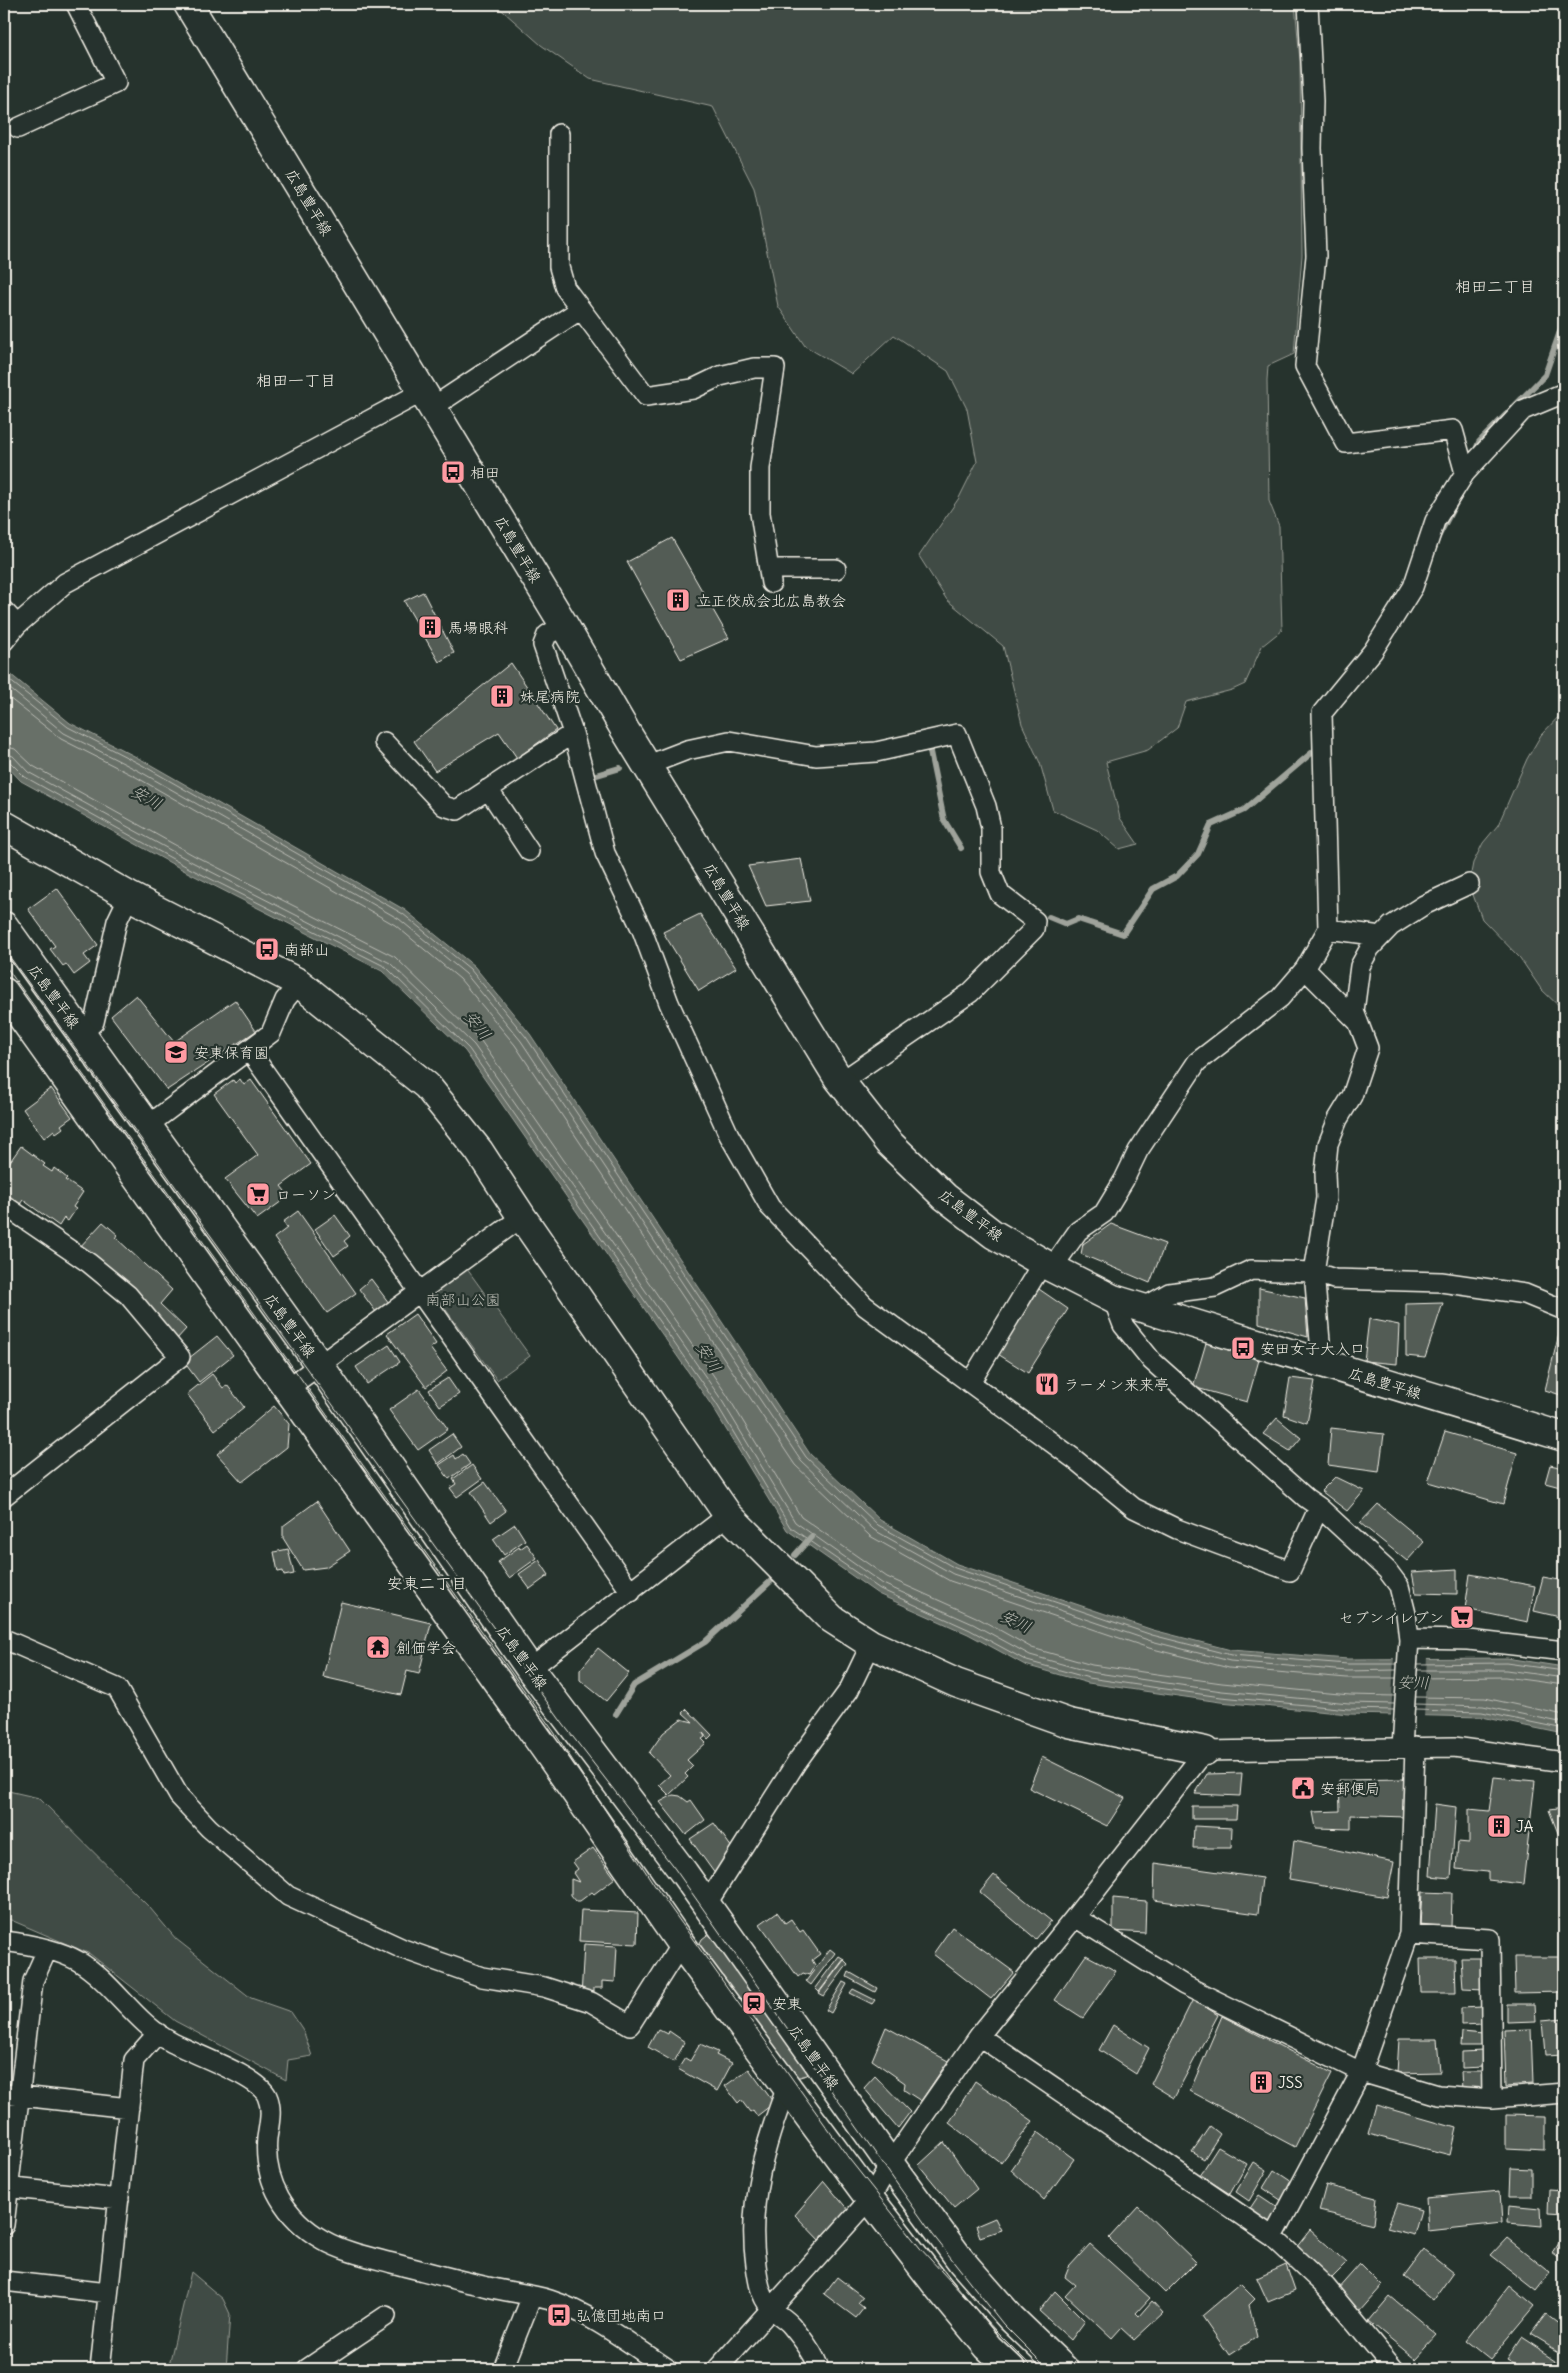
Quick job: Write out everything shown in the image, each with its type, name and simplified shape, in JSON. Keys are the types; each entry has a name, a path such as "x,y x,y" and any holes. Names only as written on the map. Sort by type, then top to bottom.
{"main road":[{"name":"広島豊平線","path":"188,4 648,765 842,1081 888,1142 945,1196 993,1234 1047,1265 1113,1299 1564,1437"},
{"path":"4,825 129,896 299,983 427,1086 479,1151 522,1218 728,1514 832,1619 870,1644 956,1683 1069,1723 1205,1751"},
{"name":"広島豊平線","path":"4,926 320,1366 530,1669 706,1905 890,2164 962,2262 1011,2318 1064,2369"},
{"path":"4,992 288,1388 562,1774 680,1944 870,2199 939,2288 988,2347 1011,2369"}],"street":[{"path":"18,128 116,83 76,4"},
{"path":"1308,4 1313,101 1312,148 1316,256 1305,366 1346,443 1453,430 1465,473"},
{"path":"559,134 559,267 565,288 646,396 693,389 720,376 754,368 775,368 760,468 760,513 770,576 836,569"},
{"path":"4,641 17,625 65,583 428,399 581,309"},
{"path":"970,1383 1047,1265 1078,1231 1104,1213 1124,1180 1138,1151 1197,1062 1280,998 1305,969 1328,929 1322,713 1373,650 1413,587 1434,521 1465,473 1523,410 1564,393"},
{"path":"4,611 17,625"},
{"path":"564,625 547,635 543,645 573,733 605,853 642,930 669,1003 725,1126 770,1207 865,1306 1073,1458 1134,1508 1177,1529 1290,1571 1319,1507"},
{"path":"384,742 444,806 457,810 573,733"},
{"path":"648,765 686,750 729,741 816,756 876,752 957,734 986,806 991,828 991,872 1000,894 1035,921 1034,929 991,969 970,993 842,1081"},
{"path":"488,789 529,851"},
{"path":"1322,1364 1314,1272 1326,1198 1325,1173 1328,1144 1338,1119 1352,1096 1368,1048 1354,1011 1360,966 1370,948 1390,926 1424,904 1469,884"},
{"path":"81,1034 94,1022 116,921 129,896"},
{"path":"1328,929 1381,936"},
{"path":"1305,969 1357,1021"},
{"path":"147,1126 271,1033 285,1000 299,983"},
{"path":"249,1050 631,1592"},
{"path":"4,1205 89,1263 128,1295 180,1357 4,1496"},
{"path":"288,1388 522,1218"},
{"path":"1143,1308 1169,1292 1215,1287 1251,1270 1314,1272 1334,1279 1441,1282 1525,1294 1564,1310"},
{"path":"1113,1299 1123,1325 1152,1362 1306,1498 1319,1507 1387,1570 1399,1586 1406,1614 1408,1646 1406,1745 1409,1934 1361,2072 1273,2238"},
{"path":"530,1669 631,1592 728,1514"},
{"path":"4,1639 117,1688 179,1796 209,1828 288,1896 403,1949 482,1977 544,1987 591,2002 630,2025 680,1944"},
{"path":"1408,1646 1469,1640 1564,1651"},
{"path":"706,1905 796,1763 849,1690 870,1644"},
{"path":"717,2369 770,2307 870,2199 890,2164 979,2036 1205,1751 1406,1745 1454,1747 1564,1762"},
{"path":"1075,1917 1184,1985 1361,2072 1438,2095 1492,2099 1564,2093"},
{"path":"1409,1934 1490,1939 1492,2099"},
{"path":"4,1941 47,1950 78,1961 102,1980 158,2033 177,2045 253,2080 267,2096 270,2115 266,2161 270,2180 281,2202 298,2221 324,2241 356,2254 489,2288 552,2301 577,2312 668,2369"},
{"path":"4,2225 11,2095 33,1981 47,1950"},
{"path":"100,2369 134,2060 158,2033"},
{"path":"979,2036 1273,2238 1326,2287 1394,2369"},
{"path":"787,2087 762,2163 753,2215 753,2244 759,2288 770,2307 790,2324 817,2362 819,2369"},
{"path":"11,2095 129,2108"},
{"path":"6,2187 118,2199"},
{"path":"4,2282 108,2293"},
{"path":"503,2369 532,2296"},
{"path":"307,2369 386,2316"}],"green space":[{"path":"495,4 1295,4 1300,61 1302,255 1294,354 1268,366 1267,380 1269,501 1279,526 1282,630 1262,646 1245,684 1232,690 1186,702 1177,728 1148,750 1106,762 1120,818 1138,844 1119,849 1097,830 1053,810 1040,763 1022,724 1003,646 947,600 919,556 959,498 977,462 967,409 948,371 894,335 852,374 805,346 778,306 754,188 713,107 590,79 541,45"},
{"path":"1564,711 1564,1011 1541,989 1520,958 1482,919 1469,884 1473,863 1483,843 1498,825 1527,759 1541,735"},
{"name":"南部山公園","path":"467,1269 530,1356 497,1380 433,1292"},
{"path":"4,1790 39,1798 150,1908 176,1939 251,1998 291,2012 303,2030 312,2056 288,2060 286,2080 175,2021 90,1954 4,1917"},
{"path":"191,2272 223,2299 230,2314 226,2369 168,2369"}],"water":[{"name":"安川","path":"4,669 70,723 144,761 405,910 474,966 530,1034 810,1454 880,1520 957,1564 1153,1630 1231,1650 1348,1659 1506,1658 1564,1667 1564,1734 1482,1717 1349,1714 1220,1702 1088,1683 1025,1665 968,1634 878,1594 787,1530 712,1406 465,1051 382,971 187,872 21,781 4,763"}],"pier":[{"path":"1427,1656 1424,1718 1391,1718 1394,1657"}],"building":[{"name":"立正佼成会北広島教会","path":"672,538 729,638 681,659 627,562"},
{"name":"馬場眼科","path":"423,592 454,653 439,662 404,601"},
{"name":"妹尾病院","path":"511,663 556,730 517,758 499,732 435,771 414,741"},
{"path":"801,859 810,901 766,906 748,866"},
{"path":"57,888 98,945 84,955 90,963 74,975 66,964 63,966 50,949 55,946 28,909"},
{"path":"700,914 736,968 699,991 663,932"},
{"path":"136,995 174,1042 235,1000 256,1031 167,1090 111,1016"},
{"path":"240,1079 244,1085 251,1080 311,1164 281,1186 289,1196 257,1219 225,1179 258,1155 214,1094 233,1080 235,1083"},
{"path":"51,1088 72,1117 61,1125 63,1128 56,1133 54,1130 44,1138 23,1109"},
{"path":"21,1146 45,1164 43,1166 52,1172 54,1168 67,1178 65,1180 83,1192 73,1207 76,1209 68,1221 64,1218 59,1226 23,1200 17,1208 4,1198 4,1170"},
{"path":"298,1211 356,1293 327,1313 274,1238 287,1228 283,1222"},
{"path":"335,1215 350,1236 344,1241 348,1246 334,1256 315,1229"},
{"path":"103,1222 118,1235 115,1237 172,1290 160,1304 186,1329 176,1340 78,1249"},
{"path":"1111,1224 1165,1244 1150,1283 1081,1254 1083,1244"},
{"path":"371,1279 389,1303 376,1312 359,1289"},
{"path":"1033,1285 1068,1309 1028,1373 993,1351"},
{"path":"1259,1288 1305,1298 1308,1337 1259,1323"},
{"path":"1443,1303 1425,1358 1406,1356 1406,1304"},
{"path":"415,1314 436,1344 430,1348 447,1371 426,1387 387,1334"},
{"path":"1369,1319 1399,1325 1397,1364 1364,1361"},
{"path":"1562,1322 1564,1322 1564,1396 1545,1390"},
{"path":"217,1336 233,1355 199,1382 184,1362"},
{"path":"1206,1343 1259,1360 1247,1402 1193,1387"},
{"path":"389,1345 400,1362 367,1384 356,1367"},
{"path":"212,1374 223,1388 227,1385 244,1407 215,1430 187,1394"},
{"path":"448,1378 459,1394 440,1406 429,1390"},
{"path":"1290,1378 1315,1381 1307,1423 1284,1415"},
{"path":"419,1389 448,1429 418,1450 389,1410"},
{"path":"274,1406 289,1424 287,1447 242,1482 217,1454"},
{"path":"1277,1418 1301,1438 1290,1451 1263,1434"},
{"path":"1331,1428 1384,1434 1379,1472 1328,1465"},
{"path":"1445,1432 1517,1453 1503,1504 1428,1482"},
{"path":"452,1434 461,1447 438,1464 429,1450"},
{"path":"463,1454 470,1464 449,1479 439,1465 454,1455 456,1459"},
{"path":"472,1465 482,1479 457,1497 450,1488 456,1484 453,1479"},
{"path":"1550,1465 1564,1468 1564,1488 1545,1483"},
{"path":"1335,1477 1364,1491 1347,1511 1321,1491"},
{"path":"485,1482 506,1511 491,1522 471,1492"},
{"path":"317,1501 350,1551 326,1567 303,1570 283,1538 283,1526"},
{"path":"1378,1504 1424,1542 1407,1561 1360,1523"},
{"path":"515,1524 525,1540 504,1555 493,1539"},
{"path":"527,1544 537,1558 509,1578 498,1562 519,1547 520,1549"},
{"path":"288,1549 294,1574 284,1576 283,1571 278,1572 274,1552"},
{"path":"539,1560 549,1575 530,1589 519,1574"},
{"path":"1457,1569 1457,1594 1416,1593 1412,1572"},
{"path":"1470,1574 1535,1586 1528,1622 1465,1609"},
{"path":"1543,1577 1564,1581 1564,1618 1534,1611"},
{"name":"創価学会","path":"341,1602 431,1623 419,1674 407,1671 401,1695 323,1677"},
{"path":"598,1648 629,1673 606,1701 580,1680 580,1670"},
{"path":"687,1709 712,1735 708,1739 703,1733 705,1737 702,1739 706,1743 687,1760 693,1766 685,1774 688,1777 669,1795 659,1785 670,1775 649,1753 663,1733 681,1719 693,1722 683,1713"},
{"path":"1042,1757 1125,1798 1107,1826 1029,1788"},
{"path":"1242,1773 1240,1796 1195,1794 1207,1774"},
{"name":"JA","path":"1494,1777 1535,1781 1523,1884 1488,1880 1488,1872 1456,1869 1458,1842 1469,1843 1469,1809 1489,1811"},
{"path":"1405,1779 1404,1817 1351,1815 1351,1829 1316,1828 1313,1812 1340,1811 1339,1780"},
{"path":"673,1795 680,1796 688,1802 691,1800 705,1820 686,1835 660,1802"},
{"path":"1435,1804 1456,1807 1451,1878 1430,1876"},
{"path":"1192,1806 1237,1806 1236,1819 1192,1819"},
{"path":"1564,1808 1564,1832 1558,1833 1549,1810"},
{"path":"714,1823 737,1855 718,1878 690,1839"},
{"path":"1194,1826 1232,1828 1231,1848 1193,1848"},
{"path":"1294,1841 1394,1862 1387,1897 1289,1880"},
{"path":"593,1848 615,1878 594,1894 592,1892 580,1901 576,1901 571,1895 571,1879 579,1882 573,1873 578,1869 573,1862"},
{"path":"1155,1863 1262,1878 1258,1914 1154,1900"},
{"path":"994,1875 1051,1921 1036,1939 980,1892"},
{"path":"1422,1892 1452,1893 1451,1927 1420,1926"},
{"path":"1113,1898 1146,1901 1145,1933 1113,1931"},
{"path":"581,1910 638,1913 637,1944 579,1941"},
{"path":"777,1912 785,1923 791,1919 800,1932 803,1930 820,1954 812,1960 815,1965 809,1975 803,1973 798,1977 760,1924"},
{"path":"952,1927 1014,1972 991,1999 933,1954"},
{"path":"711,1932 810,2072 807,2075 792,2079 698,1947 702,1939"},
{"path":"584,1944 617,1946 615,1982 602,1981 602,1988 594,1988 594,1998 581,1997"},
{"path":"830,1949 835,1953 811,1985 806,1981"},
{"path":"1086,1955 1116,1971 1083,2018 1055,2000"},
{"path":"839,1956 844,1959 819,1992 815,1988"},
{"path":"1514,1957 1564,1957 1564,1992 1515,1993"},
{"path":"1461,1958 1483,1958 1484,1989 1463,1988"},
{"path":"1420,1959 1455,1959 1456,1993 1421,1993"},
{"path":"844,1960 848,1964 824,1996 819,1993"},
{"path":"849,1972 877,1988 875,1992 847,1977"},
{"path":"843,1982 847,1984 831,2013 826,2010"},
{"path":"853,1989 875,2000 872,2004 850,1993"},
{"path":"1193,1999 1218,2015 1174,2098 1151,2084"},
{"path":"1507,2004 1535,2004 1536,2021 1507,2022"},
{"path":"1482,2007 1482,2024 1461,2025 1461,2008"},
{"name":"JSS","path":"1222,2016 1332,2073 1295,2147 1190,2091"},
{"path":"1564,2019 1564,2054 1545,2055 1542,2021"},
{"path":"1113,2025 1149,2048 1136,2074 1099,2050"},
{"path":"886,2027 948,2061 921,2101 904,2090 905,2083 872,2060"},
{"path":"658,2029 668,2034 669,2031 685,2042 674,2062 648,2047"},
{"path":"1531,2029 1533,2084 1506,2086 1504,2030"},
{"path":"1462,2032 1483,2034 1484,2046 1461,2046"},
{"path":"1399,2039 1437,2039 1440,2072 1397,2073"},
{"path":"700,2044 718,2052 716,2055 732,2063 717,2091 678,2069 685,2058 690,2061"},
{"path":"1483,2051 1483,2067 1462,2068 1462,2052"},
{"path":"749,2069 774,2103 757,2116 753,2110 750,2112 741,2100 738,2103 725,2086"},
{"path":"1461,2072 1483,2072 1482,2089 1462,2090"},
{"path":"875,2076 910,2112 898,2128 864,2088"},
{"path":"975,2081 1033,2121 1001,2163 949,2123"},
{"path":"1376,2105 1456,2128 1450,2155 1368,2134"},
{"path":"1564,2110 1564,2136 1562,2136"},
{"path":"1506,2115 1545,2116 1545,2150 1506,2148"},
{"path":"1210,2126 1220,2134 1204,2159 1192,2152"},
{"path":"1038,2132 1074,2159 1044,2200 1011,2170"},
{"path":"944,2142 977,2189 954,2208 919,2165"},
{"path":"1218,2147 1247,2164 1230,2194 1200,2175"},
{"path":"1254,2162 1267,2170 1249,2201 1236,2192"},
{"path":"1511,2168 1531,2169 1531,2196 1510,2196"},
{"path":"1274,2170 1295,2184 1285,2203 1263,2188"},
{"path":"824,2181 849,2211 823,2244 795,2215"},
{"path":"1326,2185 1376,2198 1373,2224 1319,2211"},
{"path":"1549,2189 1564,2190 1564,2215 1548,2214"},
{"path":"1500,2191 1502,2223 1428,2231 1426,2198"},
{"path":"1259,2195 1280,2209 1270,2226 1247,2213"},
{"path":"1397,2203 1421,2210 1414,2235 1387,2228"},
{"path":"1509,2205 1541,2208 1542,2226 1508,2223"},
{"path":"1138,2206 1196,2262 1165,2293 1109,2238"},
{"path":"995,2218 1001,2230 980,2237 976,2226"},
{"path":"1310,2230 1347,2263 1330,2280 1296,2248"},
{"path":"1564,2233 1564,2262 1552,2253"},
{"path":"1507,2238 1551,2273 1537,2291 1491,2255"},
{"path":"1090,2244 1150,2298 1136,2313 1139,2316 1152,2301 1163,2313 1134,2340 1121,2328 1112,2338 1066,2295 1075,2285 1065,2277 1069,2267"},
{"path":"1424,2250 1453,2273 1433,2301 1404,2277"},
{"path":"1360,2264 1382,2286 1359,2312 1337,2290"},
{"path":"1286,2265 1295,2291 1268,2302 1257,2278"},
{"path":"837,2277 863,2297 858,2303 864,2308 856,2318 824,2294"},
{"path":"1240,2284 1255,2299 1249,2305 1257,2337 1229,2355 1202,2316"},
{"path":"1510,2285 1535,2306 1490,2360 1466,2341"},
{"path":"1055,2291 1085,2321 1071,2340 1039,2311"},
{"path":"1390,2296 1437,2335 1415,2359 1369,2321"},
{"path":"1546,2314 1564,2328 1563,2355 1530,2335"},
{"path":"1521,2338 1561,2364 1557,2369 1525,2369 1507,2359"}],"waterway":[{"path":"1475,452 1479,442 1545,375 1564,320"},
{"path":"1437,539 1459,497"},
{"path":"926,747 929,747 944,820 961,848"},
{"path":"1049,917 1066,924 1078,919 1123,934 1153,889 1177,876 1198,854 1211,825 1244,810 1315,750"},
{"path":"593,776 620,768"},
{"path":"795,1555 811,1537"},
{"path":"616,1714 634,1685 705,1642 773,1579"}],"tram line":[{"path":"4,949 563,1724 675,1869 933,2235 1003,2324 1048,2369"},
{"path":"4,964 554,1732 655,1886 850,2160 920,2248 995,2330 1034,2369"}],"place":[{"name":"相田","path":"453,472"},
{"name":"立正佼成会北広島教会","path":"678,600"},
{"name":"馬場眼科","path":"430,627"},
{"name":"妹尾病院","path":"502,696"},
{"name":"南部山","path":"267,949"},
{"name":"安東保育園","path":"176,1052"},
{"name":"ローソン","path":"258,1194"},
{"name":"安田女子大入口","path":"1243,1348"},
{"name":"ラーメン来来亭","path":"1047,1384"},
{"name":"セブンイレブン","path":"1462,1617"},
{"name":"創価学会","path":"378,1647"},
{"name":"安郵便局","path":"1303,1788"},
{"name":"JA","path":"1499,1826"},
{"name":"安東","path":"754,2003"},
{"name":"JSS","path":"1261,2082"},
{"name":"弘億団地南口","path":"559,2315"}],"district":[{"name":"相田二丁目","path":"1495,286"},
{"name":"相田一丁目","path":"296,380"},
{"name":"安東二丁目","path":"427,1583"}]}
